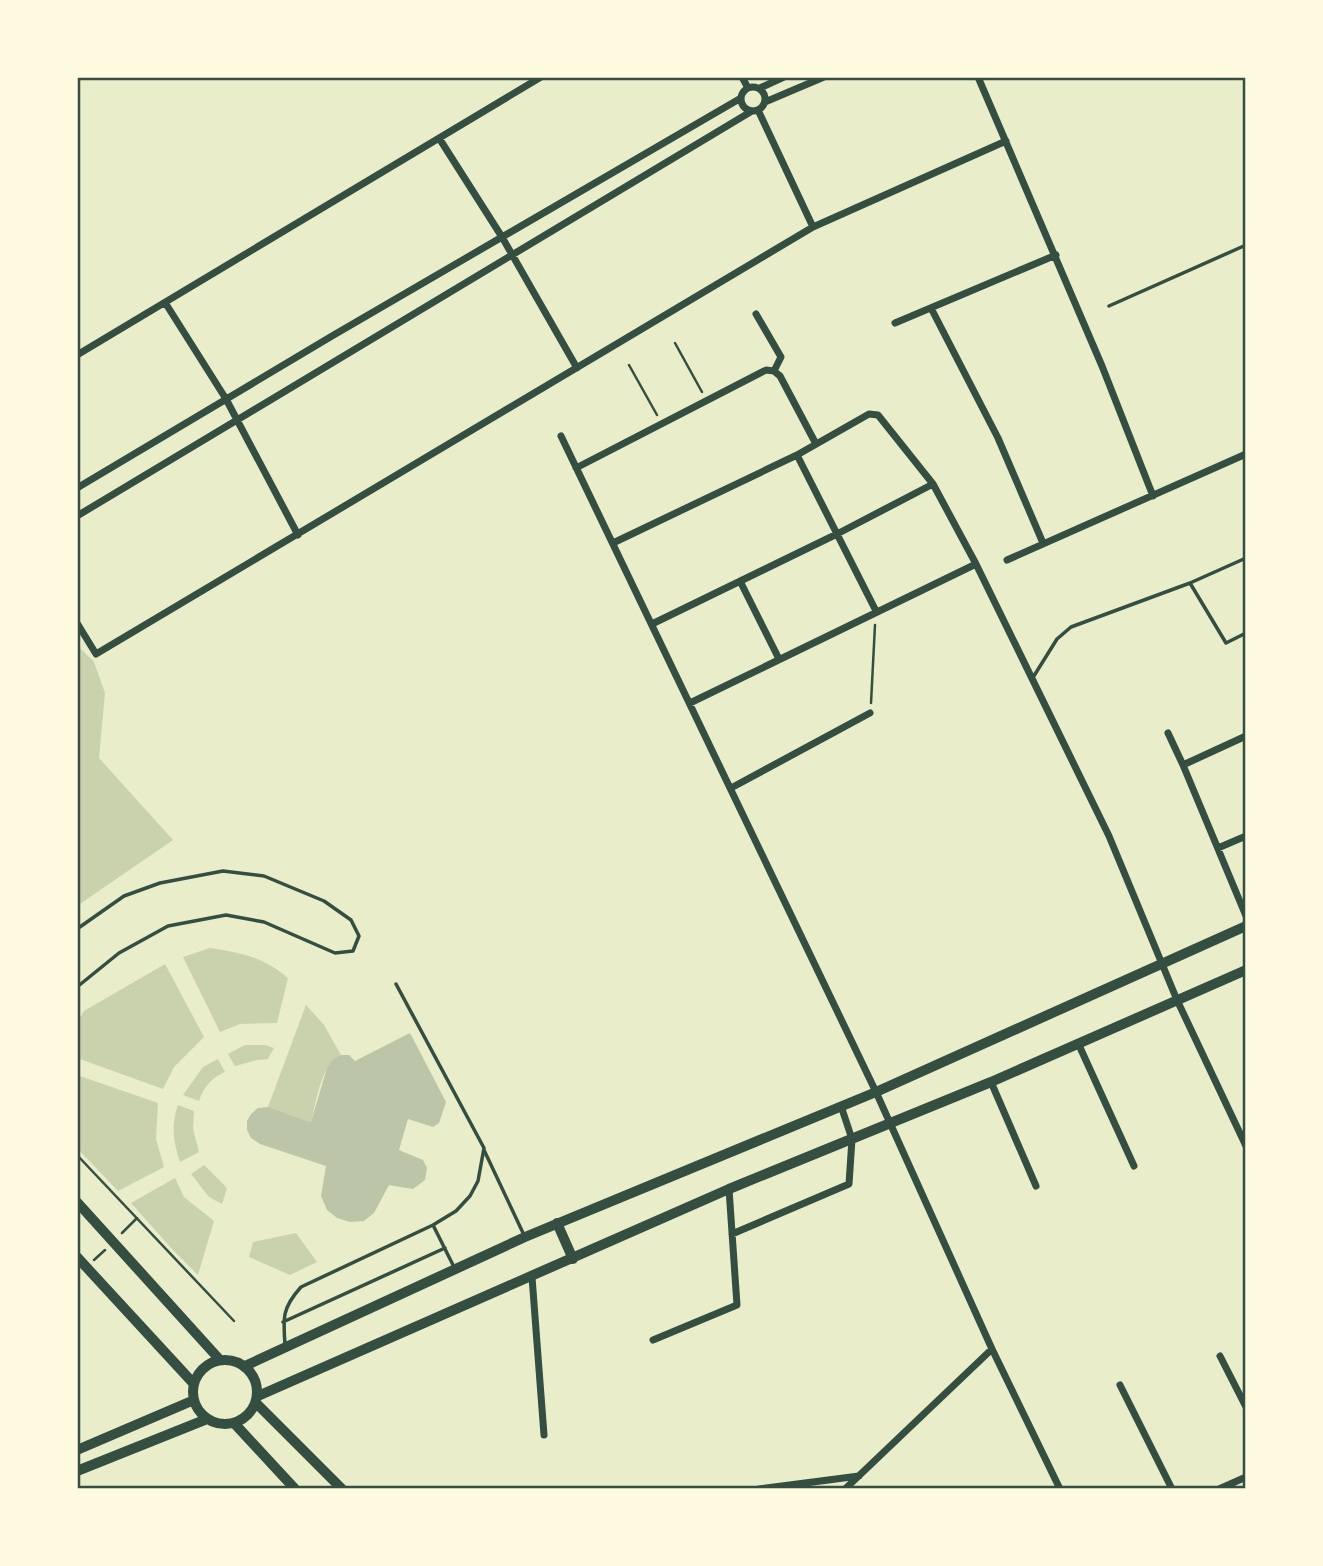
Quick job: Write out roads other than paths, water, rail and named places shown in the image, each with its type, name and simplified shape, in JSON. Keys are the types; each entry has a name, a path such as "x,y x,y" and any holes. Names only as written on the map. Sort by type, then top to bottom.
{"main road":[{"path":"245,1366 525,1237 876,1092 1246,926"},
{"path":"342,1489 257,1399 257,1385 253,1374 245,1366 220,1360 203,1368 194,1384 194,1400 201,1413 215,1423 234,1423 243,1419 257,1399 729,1189 991,1082 1246,970"},
{"path":"77,1202 220,1360"},
{"path":"557,1223 573,1259"},
{"path":"77,1257 194,1384"},
{"path":"77,1450 194,1400"},
{"path":"77,1471 207,1419"},
{"path":"234,1423 295,1489"}],"street":[{"path":"77,355 541,77"},
{"path":"742,77 748,88"},
{"path":"748,88 760,88 784,77"},
{"path":"77,516 765,103 824,77"},
{"path":"978,77 1056,255 1153,496"},
{"path":"77,488 741,98 748,88"},
{"path":"760,88 765,103"},
{"path":"741,98 746,109 755,111"},
{"path":"755,111 813,227"},
{"path":"439,138 502,237 577,368"},
{"path":"77,623 96,654 813,227 1006,141"},
{"path":"895,323 1056,255"},
{"path":"166,304 226,399 298,535"},
{"path":"931,308 998,438 1043,543"},
{"path":"756,314 781,357 774,371"},
{"path":"576,468 766,370 774,371 780,376 817,444"},
{"path":"613,543 797,455 869,414 878,415 933,484 976,564 1108,836 1177,1000 1246,1146"},
{"path":"561,436 876,1092 992,1349 1060,1489"},
{"path":"1007,560 1246,454"},
{"path":"797,455 876,611"},
{"path":"652,624 933,484"},
{"path":"691,703 976,564"},
{"path":"740,581 779,659"},
{"path":"731,788 870,713"},
{"path":"1168,733 1246,916"},
{"path":"1183,765 1246,736"},
{"path":"1218,848 1246,836"},
{"path":"1078,1043 1134,1166"},
{"path":"991,1082 1036,1186"},
{"path":"732,1234 849,1184 852,1139 841,1106"},
{"path":"653,1340 737,1305 729,1189"},
{"path":"532,1277 544,1435"},
{"path":"845,1489 992,1349"},
{"path":"1220,1356 1246,1407"},
{"path":"1120,1385 1171,1489"},
{"path":"759,1489 860,1475"},
{"path":"1219,1489 1246,1477"}],"lane":[{"path":"1109,306 1246,245"},
{"path":"1032,680 1057,639 1071,627 1191,583 1246,558"},
{"path":"1191,583 1226,643 1246,634"},
{"path":"77,929 124,896 160,883 223,870 264,876 324,901 351,919 359,936 353,951 335,953 264,922 226,915 168,926 119,953 77,987"},
{"path":"396,984 484,1148 525,1237"},
{"path":"286,1347 283,1321 288,1302 301,1287 433,1225 456,1211 470,1196 478,1181 484,1148"},
{"path":"433,1225 455,1269"},
{"path":"283,1321 445,1248"}]}
